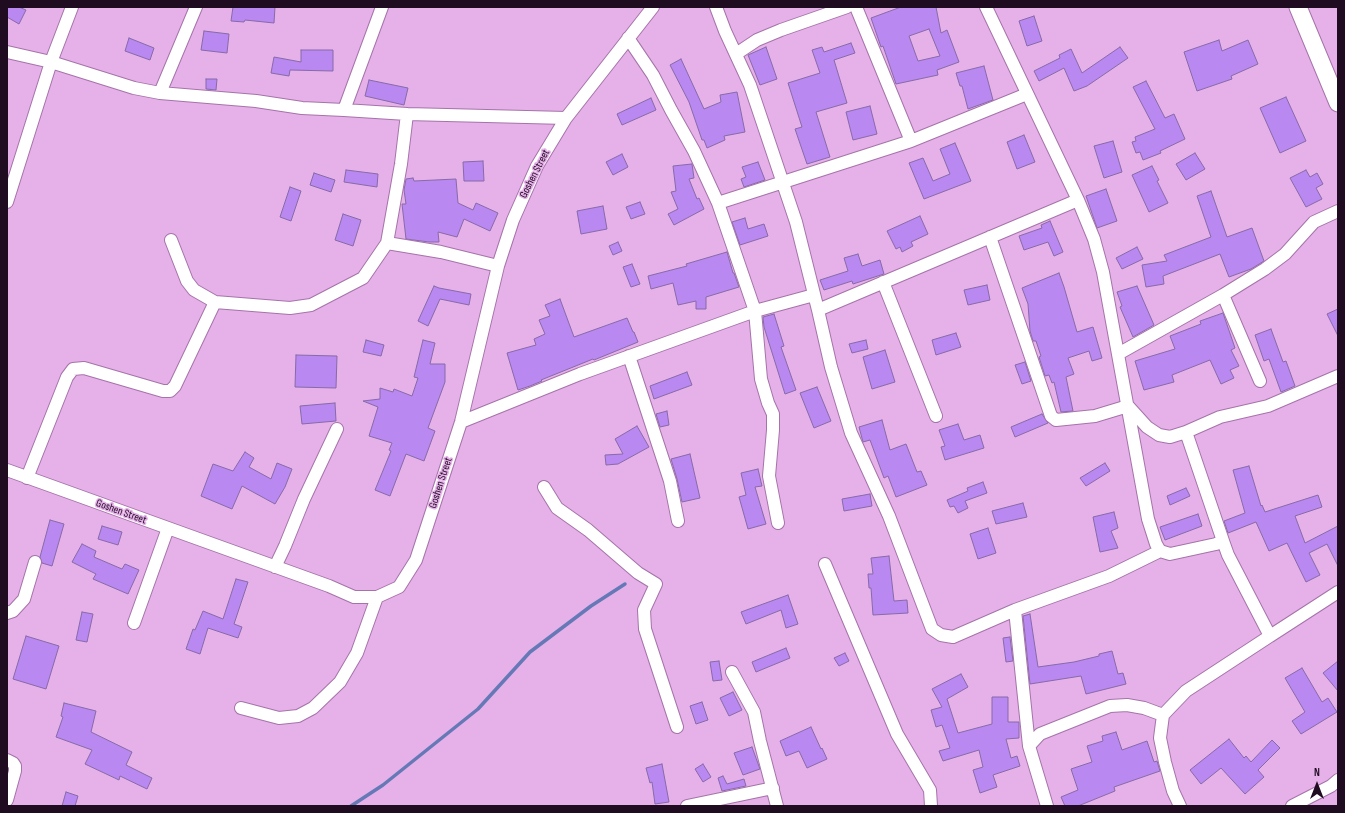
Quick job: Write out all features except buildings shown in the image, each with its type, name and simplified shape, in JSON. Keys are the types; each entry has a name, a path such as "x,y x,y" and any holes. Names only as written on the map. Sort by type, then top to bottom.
{"street":[{"path":"7,202 51,62 72,7"},
{"path":"160,93 196,7"},
{"path":"344,110 382,7"},
{"name":"Goshen Street","path":"7,470 329,586 354,597 377,597 399,587 416,560 461,422 498,266 513,220 537,166 566,118 653,7"},
{"path":"716,7 725,31 750,85 781,182 796,222 831,367 851,433 889,516 932,629 941,635 953,637 1015,610 1109,576 1160,551 1170,554 1216,544 1222,541"},
{"path":"736,54 747,46 763,38 821,15 846,7"},
{"path":"856,7 911,141"},
{"path":"986,7 1078,200 1094,238 1103,272 1148,519 1156,544 1160,551"},
{"path":"1298,7 1323,71 1338,103"},
{"path":"628,38 653,75 694,151 718,203 755,311 761,379 773,414 769,476 778,522"},
{"path":"7,52 51,62 120,84 160,93 256,100 302,108 407,114 566,118"},
{"path":"718,203 911,141 1028,94"},
{"path":"171,240 187,281 194,290 215,302 290,308 311,305 363,278 387,243 401,164 407,114"},
{"path":"818,310 1078,200"},
{"path":"1118,354 1223,295 1265,269 1285,254 1314,222 1338,211"},
{"path":"990,237 1051,416 1056,420 1095,416 1128,406"},
{"path":"387,243 440,252 498,266"},
{"path":"883,282 936,416"},
{"path":"461,422 629,356 755,311 814,295"},
{"path":"1223,295 1260,381"},
{"path":"27,478 67,377 73,369 84,368 163,391 170,391 175,386 215,302"},
{"path":"629,356 670,481 678,521"},
{"path":"1128,406 1147,427 1159,435 1170,437 1220,418 1268,406 1338,376"},
{"path":"275,567 304,499 337,429"},
{"path":"1186,432 1222,541 1270,636"},
{"path":"544,487 557,508 588,530 638,573 656,584 644,610 645,629 677,727"},
{"path":"134,623 168,528"},
{"path":"7,613 13,611 24,599 35,562"},
{"path":"826,564 897,734 930,790 931,806"},
{"path":"1180,806 1173,791 1160,738 1163,715 1186,691 1338,592"},
{"path":"241,708 279,718 298,716 313,708 340,682 357,653 377,597"},
{"path":"1015,610 1029,746 1047,806"},
{"path":"732,672 754,712 777,806"},
{"path":"1029,746 1040,734 1110,706 1127,705 1144,708 1163,715"},
{"path":"7,760 15,766 16,771 7,800"},
{"path":"1292,806 1330,786 1338,780"},
{"path":"687,806 772,788"}],"waterway":[{"path":"351,806 383,785 478,709 530,652 591,606 625,584"}]}
